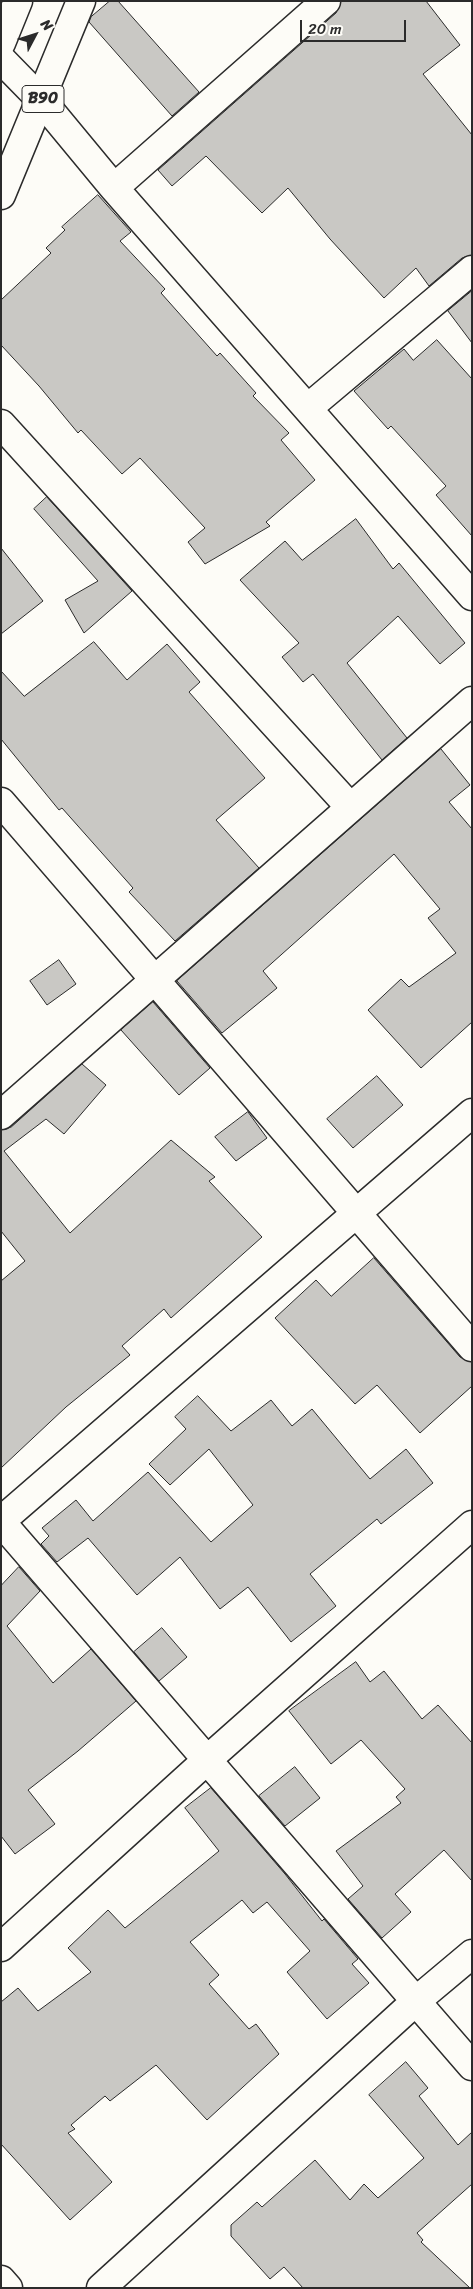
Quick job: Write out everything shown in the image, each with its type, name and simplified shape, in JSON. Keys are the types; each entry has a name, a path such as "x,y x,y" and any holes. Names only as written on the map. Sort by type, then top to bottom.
{"street":[{"path":"1,43 18,1"},
{"name":"B90","path":"1,195 42,101 81,1"},
{"path":"114,188 326,1"},
{"path":"1,59 42,101 114,188 472,596"},
{"path":"308,408 472,270"},
{"path":"1,424 350,807"},
{"path":"1,1114 472,701"},
{"path":"1,802 472,1347"},
{"path":"472,1113 1,1521 472,2066"},
{"path":"1,1947 207,1760 472,1525"},
{"path":"101,2288 416,2001 472,1954"},
{"path":"1,2280 8,2288"}],"building":[{"path":"110,1 118,1 199,92 172,116 89,22 91,17"},
{"path":"341,1 426,1 460,45 423,74 472,135 472,255 462,258 429,286 416,268 384,298 330,239 288,188 262,213 206,156 172,186 158,170 336,13"},
{"path":"98,195 131,232 120,241 165,289 161,293 217,356 220,353 256,393 253,396 289,433 281,440 315,480 266,522 270,526 205,564 188,542 205,528 140,458 122,474 81,430 78,433 39,386 1,345 1,300 51,253 46,248 65,230 62,227"},
{"path":"472,291 472,343 448,311"},
{"path":"437,340 472,379 472,536 436,495 446,486 391,426 388,429 354,391 404,349 413,360"},
{"path":"47,497 132,591 84,633 65,600 98,581 34,509"},
{"path":"356,519 393,569 399,563 465,643 440,664 398,616 347,663 407,738 382,760 313,674 303,682 282,657 299,643 240,580 285,541 302,560"},
{"path":"1,548 43,601 1,634"},
{"path":"94,642 127,680 167,644 200,682 189,692 265,778 216,820 259,868 175,941 129,892 133,888 62,808 59,810 1,739 1,671 24,696"},
{"path":"441,749 470,785 449,802 472,829 472,1022 421,1068 368,1010 401,979 409,987 456,953 428,918 440,909 394,854 263,971 277,988 222,1033 177,981"},
{"path":"59,960 76,984 47,1005 30,981"},
{"path":"153,1002 210,1068 179,1095 121,1030"},
{"path":"82,1064 106,1085 64,1134 46,1119 4,1151 70,1233 171,1140 215,1177 209,1181 262,1237 171,1318 164,1309 122,1346 130,1355 66,1407 1,1468 1,1281 25,1261 1,1231 1,1130 11,1127"},
{"path":"377,1076 403,1105 353,1148 327,1119"},
{"path":"248,1112 267,1138 236,1161 215,1137"},
{"path":"374,1258 460,1357 472,1362 472,1386 420,1433 377,1385 355,1404 275,1318 316,1280 331,1296"},
{"path":"198,1396 231,1431 271,1400 292,1426 312,1409 370,1479 406,1449 433,1483 381,1524 377,1519 310,1574 336,1606 291,1642 248,1587 220,1609 180,1557 137,1595 88,1538 57,1562 41,1544 49,1536 42,1528 76,1500 93,1521 148,1472 211,1542 253,1505 209,1449 170,1485 149,1464 186,1429 175,1417"},
{"path":"19,1567 40,1591 7,1626 53,1683 91,1649 136,1701 78,1751 28,1790 55,1824 15,1854 1,1836 1,1586"},
{"path":"162,1628 187,1657 159,1681 134,1652"},
{"path":"356,1662 370,1682 384,1671 422,1719 438,1705 472,1743 472,1881 444,1850 395,1894 411,1912 382,1938 348,1899 363,1886 336,1851 401,1803 396,1797 405,1789 361,1740 331,1764 289,1711"},
{"path":"295,1767 320,1798 285,1826 259,1796"},
{"path":"211,1788 285,1874 322,1921 324,1919 358,1959 352,1964 369,1983 327,2019 287,1972 310,1951 267,1902 253,1913 242,1900 190,1942 219,1975 209,1984 249,2029 256,2024 279,2054 207,2120 156,2065 110,2101 105,2096 71,2125 75,2129 68,2133 112,2182 70,2220 1,2144 1,2002 18,1988 38,2011 91,1972 68,1948 108,1910 125,1928 219,1851 185,1808"},
{"path":"406,2062 428,2088 419,2096 458,2145 472,2132 472,2184 417,2233 423,2240 421,2242 470,2288 303,2288 284,2267 270,2279 231,2236 231,2225 257,2202 262,2207 315,2160 350,2200 364,2184 378,2198 424,2158 369,2095"}]}
